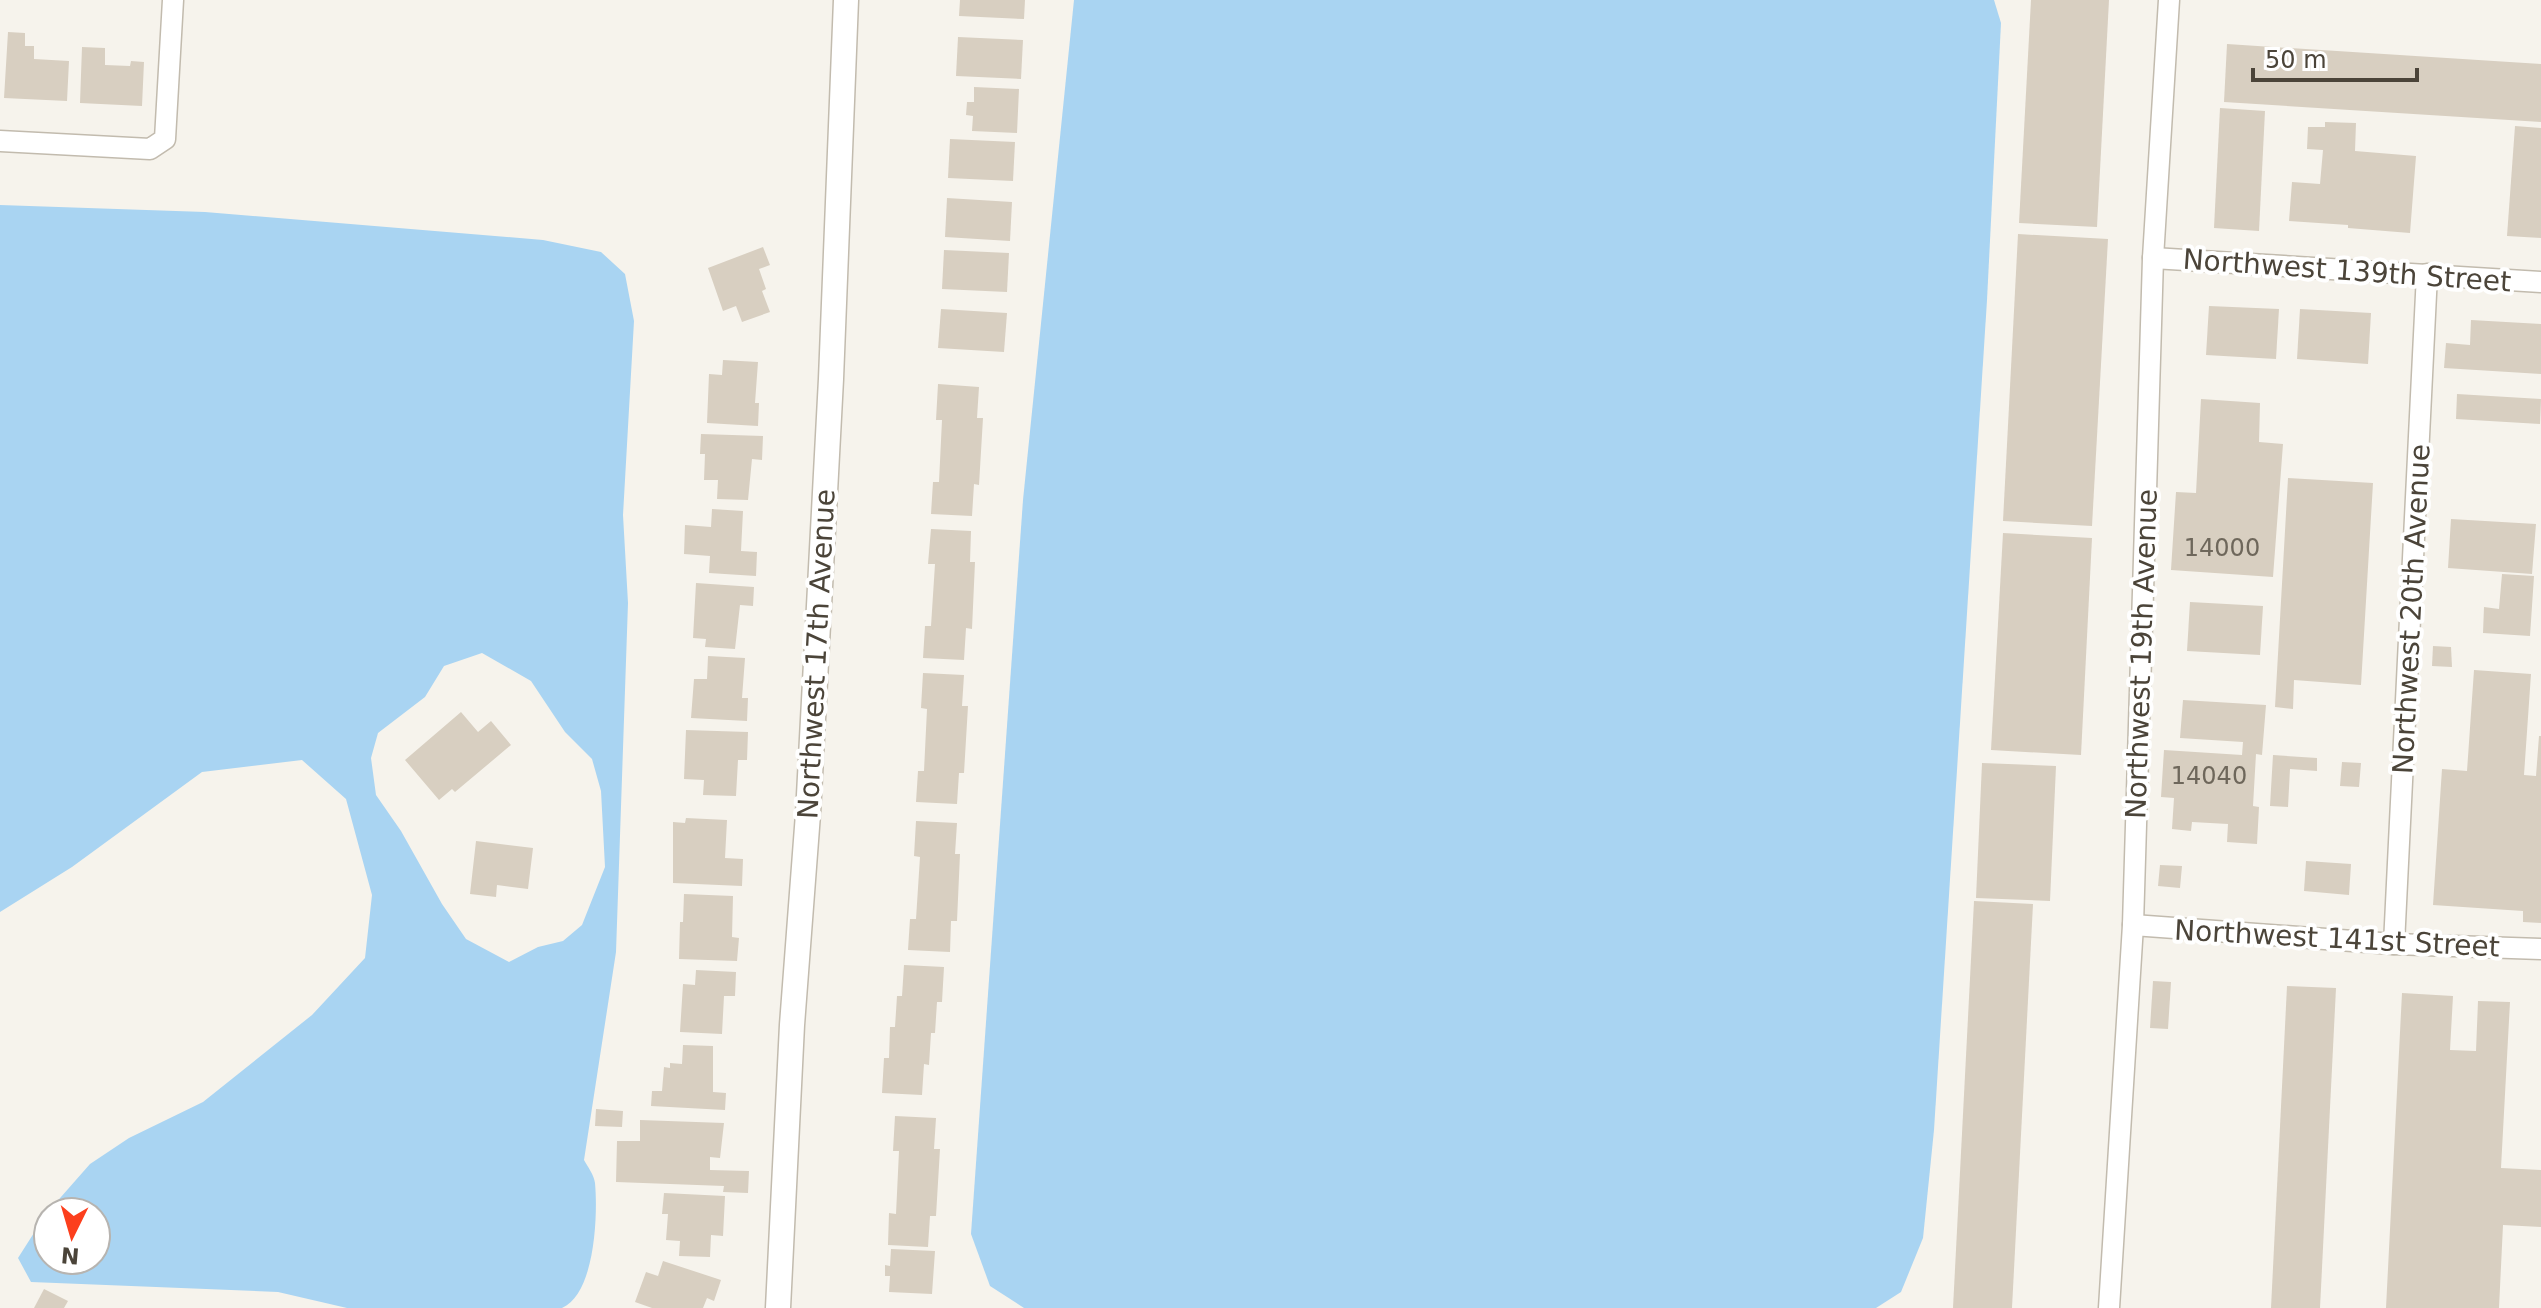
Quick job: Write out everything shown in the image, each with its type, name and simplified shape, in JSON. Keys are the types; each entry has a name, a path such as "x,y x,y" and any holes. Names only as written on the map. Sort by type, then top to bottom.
{"street":[{"path":"0,141 150,149 165,139 173,0"},
{"name":"Northwest 17th Avenue","path":"778,1308 828,441 846,0"},
{"name":"Northwest 19th Avenue","path":"2109,1308 2133,925 2153,258 2169,0"},
{"name":"Northwest 139th Street","path":"2153,258 2541,282"},
{"name":"Northwest 20th Avenue","path":"2394,944 2427,274"},
{"name":"Northwest 141st Street","path":"2133,925 2394,944 2541,949"}],"water":[{"path":"1074,0 1994,0 2001,23 1987,300 1934,1130 1923,1238 1901,1292 1876,1308 1024,1308 990,1286 971,1234 1023,500"},
{"path":"0,205 205,212 543,240 601,252 625,274 634,321 623,515 628,603 616,952 584,1160 595,1183 595,1233 588,1271 573,1300 562,1308 347,1308 278,1292 31,1282 18,1258 32,1236 32,1276 112,1276 112,1196 62,1196 90,1164 129,1138 203,1102 312,1015 365,958 372,895 346,799 302,760 202,772 72,867 0,912","holes":["482,653 531,681 565,732 592,759 601,791 605,867 582,925 563,941 538,947 509,962 466,939 442,904 401,831 376,795 371,758 378,733 425,697 444,666"]}],"building":[{"path":"960,0 1025,0 1024,19 959,16"},
{"path":"2031,0 2109,0 2097,227 2019,223"},
{"path":"8,32 25,33 25,46 34,46 34,59 69,61 67,101 4,98"},
{"path":"958,37 1023,40 1021,79 956,76"},
{"path":"2227,44 2541,64 2541,122 2224,102"},
{"path":"82,47 105,48 105,65 130,66 131,61 144,62 142,106 80,103"},
{"path":"974,87 1019,89 1017,133 972,131 973,116 966,115 967,102 974,102"},
{"path":"2220,108 2265,111 2259,231 2214,228"},
{"path":"2325,122 2356,123 2355,151 2416,156 2410,233 2289,221 2292,182 2320,184 2323,150 2307,149 2308,127 2325,127"},
{"path":"2515,126 2541,128 2541,238 2507,236"},
{"path":"950,139 1015,142 1013,181 948,178"},
{"path":"947,198 1012,202 1010,241 945,237"},
{"path":"2018,234 2108,239 2092,526 2003,521"},
{"path":"763,247 770,265 759,269 766,289 762,291 770,312 742,322 736,306 723,311 708,268"},
{"path":"944,250 1009,253 1007,292 942,289"},
{"path":"2209,306 2279,309 2276,359 2206,355"},
{"path":"941,309 1007,313 1004,352 938,348"},
{"path":"2300,309 2371,313 2368,364 2297,359"},
{"path":"2471,320 2541,324 2541,374 2444,368 2446,343 2470,345"},
{"path":"723,360 758,362 755,403 759,403 758,426 707,423 709,374 722,375"},
{"path":"938,384 979,387 977,418 983,418 979,485 974,484 972,516 931,514 933,482 939,482 942,420 936,420"},
{"path":"2457,394 2541,399 2540,424 2456,419"},
{"path":"2201,399 2260,403 2259,442 2283,444 2273,577 2171,570 2176,492 2196,493"},
{"path":"701,434 763,436 762,460 752,459 748,500 717,499 718,480 704,480 705,454 700,454"},
{"path":"2288,478 2373,483 2361,685 2294,680 2293,709 2275,707"},
{"path":"712,509 743,511 741,551 757,552 756,576 709,573 710,556 684,554 685,525 711,527"},
{"path":"2451,519 2536,524 2532,574 2448,568"},
{"path":"931,529 971,531 970,562 975,562 972,629 966,628 964,660 923,658 925,626 931,626 935,564 928,564"},
{"path":"2003,533 2092,538 2081,755 1991,750"},
{"path":"2502,574 2534,576 2530,636 2483,633 2484,607 2499,609"},
{"path":"696,583 754,587 753,606 740,605 735,649 705,647 706,639 693,638"},
{"path":"2190,602 2263,606 2260,655 2187,651"},
{"path":"2433,646 2451,647 2452,667 2432,666"},
{"path":"708,656 745,658 742,698 748,698 747,721 691,718 694,679 707,679"},
{"path":"2474,670 2531,674 2524,775 2536,776 2541,736 2541,923 2523,922 2523,911 2433,905 2442,769 2467,771"},
{"path":"923,673 964,675 962,706 968,706 964,773 959,773 957,804 916,802 918,771 924,771 927,709 921,708"},
{"path":"2183,700 2266,705 2262,755 2256,754 2253,806 2259,807 2257,844 2227,842 2228,824 2192,822 2191,831 2172,829 2174,798 2161,797 2164,750 2242,755 2243,742 2180,738"},
{"path":"461,712 478,732 491,721 511,745 455,792 452,789 439,800 405,760"},
{"path":"686,730 748,732 747,760 738,760 736,796 703,795 704,780 684,779"},
{"path":"2273,755 2317,758 2317,771 2290,769 2288,807 2270,806"},
{"path":"2342,762 2361,763 2359,787 2340,786"},
{"path":"1982,763 2056,766 2050,901 1976,898"},
{"path":"686,818 727,820 725,858 743,859 742,886 673,883 673,822 685,823"},
{"path":"916,821 957,823 955,854 960,854 957,921 951,921 950,952 908,950 910,919 916,919 920,857 914,856"},
{"path":"476,841 533,848 528,889 497,885 496,897 470,894"},
{"path":"2306,861 2351,864 2349,895 2304,891"},
{"path":"2160,865 2182,866 2180,888 2158,886"},
{"path":"684,894 733,896 732,937 739,938 737,961 679,959"},
{"path":"1974,901 2033,904 2012,1308 1953,1308"},
{"path":"904,965 944,967 942,1002 937,1002 929,1065 924,1064 922,1095 882,1093 884,1058 889,1058 890,1027 895,1027 897,996 902,996"},
{"path":"696,970 736,972 735,996 724,996 722,1034 680,1032 683,984 695,985"},
{"path":"2153,981 2171,982 2168,1029 2150,1028"},
{"path":"2287,986 2336,988 2320,1308 2271,1308"},
{"path":"2402,993 2453,996 2450,1050 2476,1051 2478,1001 2510,1002 2501,1168 2541,1170 2541,1227 2503,1225 2499,1308 2386,1308"},
{"path":"683,1045 713,1046 713,1092 726,1093 725,1110 651,1106 652,1091 662,1091 664,1067 670,1068 670,1063 682,1064"},
{"path":"596,1109 623,1111 622,1127 595,1126"},
{"path":"895,1116 936,1118 934,1149 940,1149 936,1216 930,1216 928,1247 888,1245 889,1213 896,1214 899,1151 893,1151"},
{"path":"640,1120 724,1123 720,1158 710,1157 710,1170 749,1171 748,1193 723,1192 724,1186 616,1182 617,1141 640,1141"},
{"path":"664,1193 725,1196 723,1236 711,1235 710,1257 679,1256 680,1241 666,1240 668,1214 662,1214"},
{"path":"891,1249 935,1251 932,1294 889,1292 890,1276 885,1276 885,1265 890,1266"},
{"path":"663,1261 721,1280 714,1301 707,1298 703,1308 652,1308 635,1302 646,1272 658,1276"},
{"path":"44,1289 68,1301 64,1308 34,1308"}]}
